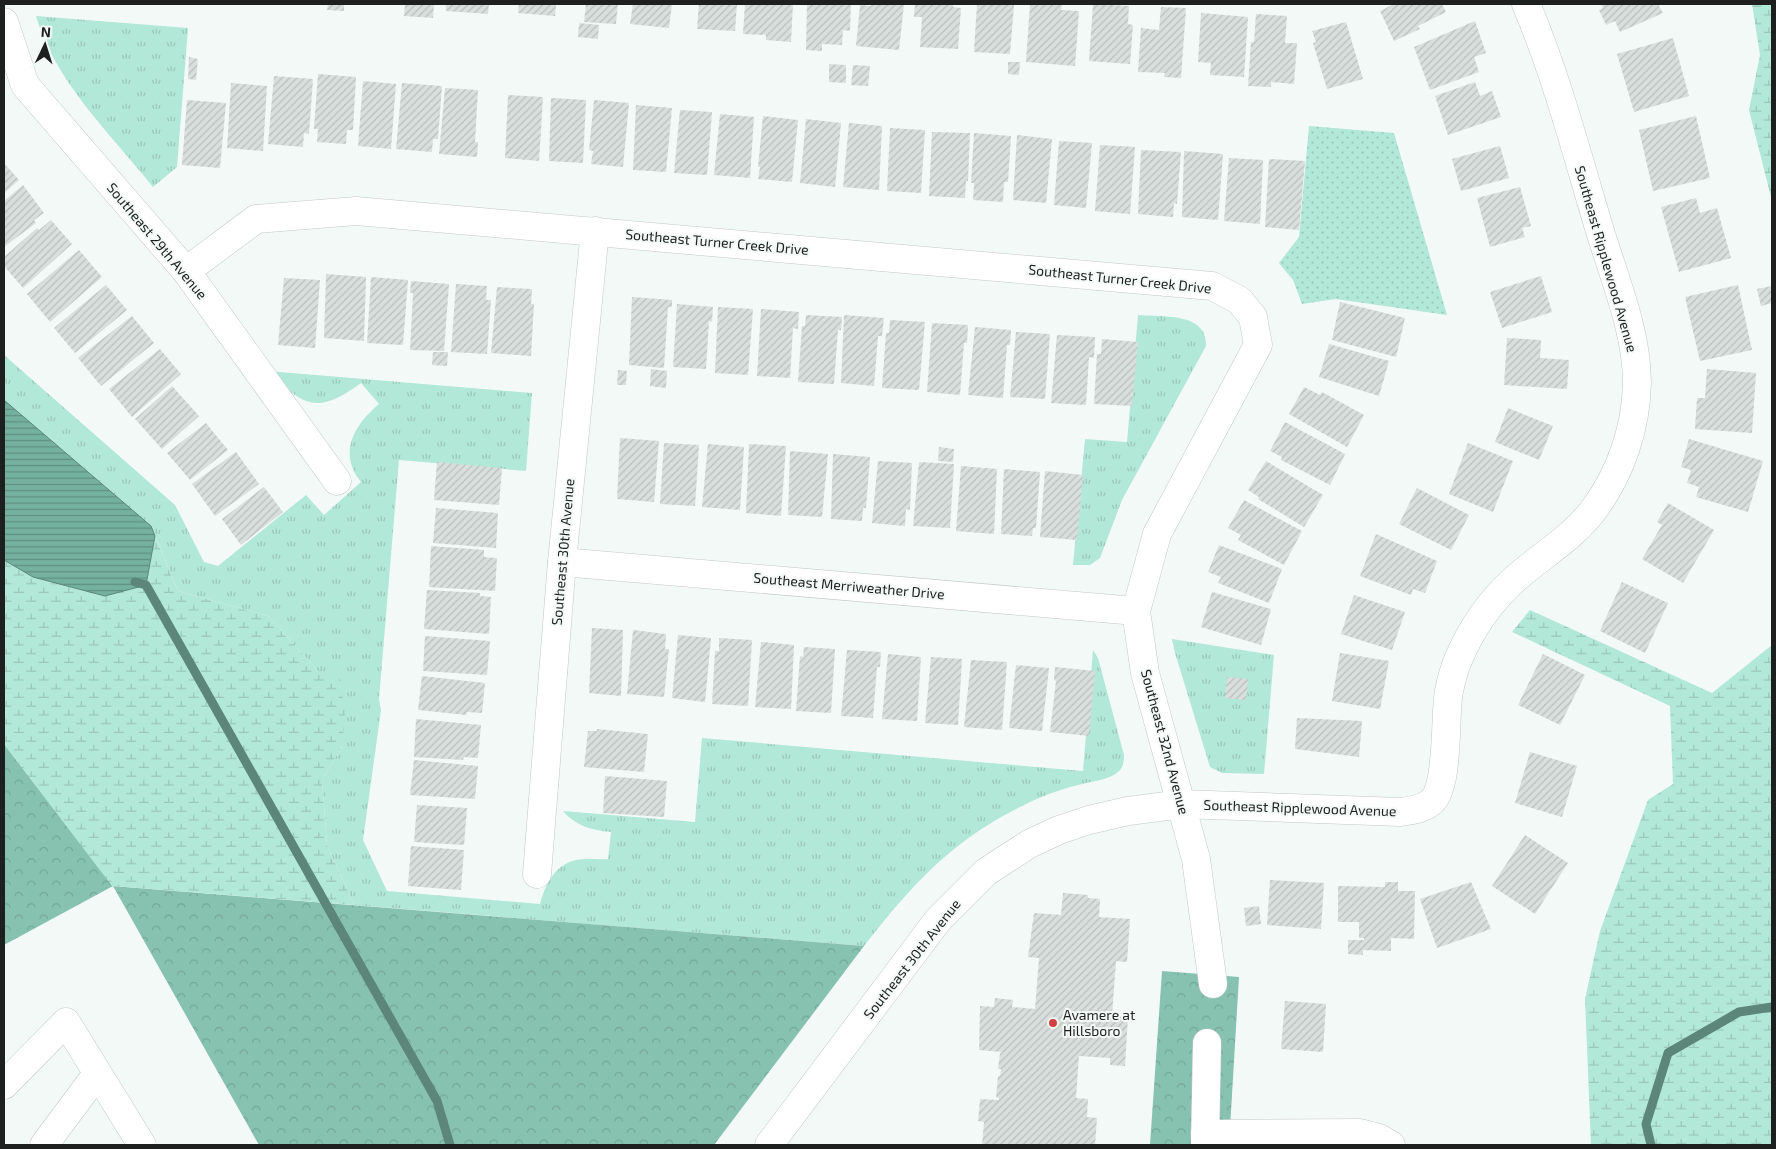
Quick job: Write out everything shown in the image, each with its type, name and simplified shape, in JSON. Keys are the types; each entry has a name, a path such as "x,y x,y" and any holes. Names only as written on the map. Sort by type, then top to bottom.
{"street":[{"name":"Southeast Ripplewood Avenue","path":"1182,804 1400,812 1415,810 1432,802 1440,789 1443,770 1449,691 1457,662 1469,635 1486,609 1515,579 1572,533 1594,510 1612,482 1625,451 1634,413 1637,383 1634,351 1620,296 1544,46 1526,4"},
{"name":"Southeast 29th Avenue","path":"4,22 25,85 186,271 337,481"},
{"name":"Southeast Turner Creek Drive","path":"186,271 256,219 356,211 1212,286 1239,300 1253,317"},
{"name":"Southeast 30th Avenue","path":"537,874 562,562 595,231"},
{"name":"Southeast 32nd Avenue","path":"1213,984 1196,860 1182,804 1144,673 1136,611 1157,534 1258,345 1253,317"},
{"name":"Southeast Merriweather Drive","path":"562,562 1136,611"},
{"name":"Southeast 30th Avenue","path":"769,1145 938,920 965,890 986,872 1029,844 1059,830 1128,811 1182,804"},
{"path":"4,1085 66,1022 139,1143"},
{"path":"1207,1043 1205,1139 1360,1133 1379,1138 1391,1145"},
{"path":"44,1145 97,1074"}],"green space":[{"path":"1752,4 1772,4 1772,201 1749,110 1760,55"},
{"path":"36,16 188,28 177,167 153,187 70,85 56,63"},
{"path":"1309,126 1394,133 1447,315 1336,299 1302,304 1293,280 1279,263 1299,237"},
{"path":"1138,315 1181,318 1191,322 1199,327 1205,335 1206,346 1122,500 1100,558 1090,565 1073,565 1085,439 1127,442"},
{"path":"4,355 175,505 204,562 218,566 306,495 324,515 361,482 350,460 352,440 356,430 379,404 361,383 334,399 323,403 312,402 292,393 268,371 532,393 526,471 399,460 379,699 381,710 363,840 387,891 540,904 546,887 554,873 567,863 575,860 608,859 611,832 579,824 563,811 695,822 702,738 1083,771 1093,650 1098,658 1124,755 1123,765 1120,770 1110,777 1041,797 978,831 918,882 864,946 354,905 327,845 322,780 342,746 318,671 268,616 178,591 151,526 4,400"},
{"path":"155,536 178,591 268,616 318,671 339,674 345,712 342,746 322,780 327,845 354,905 112,886 4,744 4,560 33,577 146,585"},
{"path":"1530,610 1712,693 1772,645 1772,1145 1591,1145 1585,999 1600,931 1648,800 1673,784 1670,706 1512,632"},
{"path":"1172,639 1274,655 1264,774 1222,773 1210,767"},
{"path":"4,744 113,886 4,945"},
{"path":"113,886 864,946 714,1145 259,1145"},
{"path":"1162,971 1239,977 1229,1145 1150,1145"}],"shaded area":[{"path":"4,400 151,526 155,536 146,585 105,596 33,577 4,560"}],"building":[{"path":"328,4 344,4 344,11 327,10"},
{"path":"405,4 434,4 433,18 404,16"},
{"path":"446,4 489,4 488,14 446,11"},
{"path":"519,4 556,4 555,16 518,13"},
{"path":"586,4 618,4 616,24 584,22"},
{"path":"633,4 672,4 669,28 630,24"},
{"path":"699,4 737,4 735,31 697,29"},
{"path":"745,4 793,4 791,42 766,40 766,35 743,34"},
{"path":"807,4 851,4 850,31 843,30 842,45 822,44 822,51 806,50"},
{"path":"872,4 904,4 899,50 856,46 860,5 871,6"},
{"path":"915,4 953,4 953,7 961,8 958,49 920,47 922,17 914,17"},
{"path":"977,4 1014,5 1010,54 974,52"},
{"path":"1030,4 1062,4 1061,10 1079,11 1075,66 1026,62"},
{"path":"1093,4 1129,6 1128,24 1133,25 1130,64 1089,61"},
{"path":"1394,4 1442,4 1446,12 1418,26 1420,29 1394,41 1380,11"},
{"path":"1601,4 1658,4 1663,13 1620,32 1615,21 1606,25 1599,10 1603,8"},
{"path":"1161,7 1186,8 1181,78 1164,77 1165,73 1138,72 1141,28 1159,30"},
{"path":"1201,13 1248,17 1244,77 1210,75 1211,63 1198,62"},
{"path":"1256,14 1287,16 1285,43 1297,43 1294,84 1271,82 1271,87 1248,86 1251,42 1254,42"},
{"path":"1475,21 1486,53 1474,57 1479,72 1430,90 1414,47"},
{"path":"1346,22 1363,79 1327,89 1313,43 1316,42 1312,31"},
{"path":"579,23 599,25 598,39 578,37"},
{"path":"1673,38 1689,96 1634,112 1617,54"},
{"path":"189,57 198,59 196,80 188,79"},
{"path":"1008,62 1020,62 1019,75 1008,74"},
{"path":"829,64 846,65 846,83 829,82"},
{"path":"853,65 870,66 868,86 851,85"},
{"path":"318,74 356,77 353,130 347,130 346,144 317,142 318,129 314,129"},
{"path":"274,76 313,79 309,134 304,133 303,147 268,144"},
{"path":"363,81 396,84 391,149 358,146"},
{"path":"1475,82 1480,96 1492,91 1501,117 1448,135 1435,96"},
{"path":"231,83 267,86 263,151 227,148"},
{"path":"402,83 442,86 438,139 433,139 432,152 396,149"},
{"path":"445,88 478,90 475,142 478,142 477,157 439,154"},
{"path":"508,95 543,97 539,161 505,158"},
{"path":"551,98 586,100 583,163 549,161"},
{"path":"187,100 226,103 220,168 182,165"},
{"path":"594,100 629,103 623,167 591,164 593,151 589,150"},
{"path":"636,105 672,108 666,172 633,170"},
{"path":"680,110 712,112 707,175 674,173"},
{"path":"720,114 754,117 750,178 714,175"},
{"path":"763,116 798,120 792,182 758,179"},
{"path":"1696,116 1710,178 1653,191 1639,130"},
{"path":"806,119 841,123 835,187 800,183"},
{"path":"849,123 882,126 879,190 843,187"},
{"path":"890,128 925,130 921,193 887,191"},
{"path":"932,132 970,133 968,181 966,181 965,198 929,196"},
{"path":"974,133 1011,136 1008,182 1004,182 1003,202 973,200 974,183 971,183"},
{"path":"1017,135 1052,139 1046,203 1013,200"},
{"path":"1059,141 1092,143 1086,208 1054,205"},
{"path":"1100,145 1135,147 1130,214 1095,211"},
{"path":"1500,146 1509,178 1461,191 1452,159"},
{"path":"1141,150 1181,152 1177,204 1174,203 1173,217 1138,214"},
{"path":"1184,151 1223,154 1218,220 1182,217"},
{"path":"1229,158 1263,160 1260,224 1224,221"},
{"path":"1269,159 1305,161 1299,230 1265,227"},
{"path":"4,163 19,180 4,193"},
{"path":"23,185 44,213 34,220 36,223 4,247 4,201"},
{"path":"1520,187 1531,226 1522,228 1525,237 1490,247 1477,198"},
{"path":"1696,198 1700,213 1717,208 1731,258 1679,272 1661,207"},
{"path":"51,220 72,244 23,288 4,266 4,257 37,228 39,230"},
{"path":"79,250 102,277 50,322 27,294"},
{"path":"326,274 366,277 364,341 324,338"},
{"path":"1541,276 1552,312 1502,328 1490,292"},
{"path":"371,277 408,280 403,345 367,343"},
{"path":"284,278 320,280 315,348 278,345"},
{"path":"411,281 449,284 444,351 410,350 413,293 410,293"},
{"path":"456,284 487,286 486,300 491,300 487,354 451,352"},
{"path":"106,285 127,310 75,353 54,328"},
{"path":"1738,285 1752,350 1700,361 1685,297"},
{"path":"1772,286 1772,303 1761,306 1757,289"},
{"path":"497,287 532,289 531,304 534,304 531,356 491,353"},
{"path":"632,297 672,300 672,307 668,307 664,368 629,365"},
{"path":"1340,302 1405,318 1396,357 1332,340"},
{"path":"677,304 713,307 712,322 709,321 706,369 673,367"},
{"path":"718,307 753,309 748,375 715,373"},
{"path":"761,309 799,312 798,329 793,328 790,378 757,376"},
{"path":"806,315 842,317 841,330 838,330 834,384 798,382 802,326 805,326"},
{"path":"844,315 884,318 882,336 878,336 874,386 841,383"},
{"path":"132,316 154,343 101,386 78,358"},
{"path":"890,320 925,322 919,390 882,388 886,333 889,333"},
{"path":"932,323 968,325 967,343 964,343 960,395 927,392"},
{"path":"975,327 1011,330 1010,345 1007,345 1003,398 968,395"},
{"path":"1016,332 1050,334 1045,399 1010,397"},
{"path":"1057,335 1095,337 1094,358 1089,357 1086,405 1051,403"},
{"path":"1507,338 1541,340 1540,358 1569,360 1567,389 1504,385"},
{"path":"1102,339 1138,342 1132,406 1094,404 1097,354 1101,354"},
{"path":"1329,344 1389,361 1379,396 1319,377"},
{"path":"160,349 181,374 132,417 109,389"},
{"path":"433,352 448,352 447,366 432,365"},
{"path":"651,369 667,371 666,388 650,386"},
{"path":"1707,369 1756,373 1752,433 1695,429 1697,398 1705,398"},
{"path":"618,370 627,371 626,385 617,385"},
{"path":"172,386 199,416 162,449 135,419"},
{"path":"1304,387 1320,395 1322,392 1364,415 1347,447 1289,414"},
{"path":"1508,408 1553,426 1539,460 1495,442"},
{"path":"1285,422 1345,454 1330,485 1281,460 1282,457 1270,451"},
{"path":"206,423 228,450 190,480 167,453"},
{"path":"620,438 659,441 654,502 617,499"},
{"path":"1689,439 1763,461 1748,512 1696,497 1699,487 1687,483 1691,470 1681,467"},
{"path":"664,443 699,445 695,506 660,504"},
{"path":"1468,443 1513,461 1493,512 1449,494"},
{"path":"708,444 744,447 740,510 702,507"},
{"path":"749,444 786,446 781,516 746,513"},
{"path":"939,447 954,449 953,462 938,461"},
{"path":"790,451 828,454 822,517 788,515"},
{"path":"236,452 259,484 215,516 192,484"},
{"path":"833,454 870,457 866,508 863,508 862,521 831,519"},
{"path":"878,461 912,463 910,510 906,509 905,526 872,523"},
{"path":"1266,461 1323,495 1304,527 1258,499 1259,497 1248,490"},
{"path":"437,462 502,468 499,505 434,500"},
{"path":"919,462 954,464 950,528 913,526"},
{"path":"961,466 997,469 994,534 956,531"},
{"path":"1004,469 1040,472 1036,528 1033,528 1032,536 1001,534"},
{"path":"1045,471 1083,475 1077,540 1040,537"},
{"path":"264,487 283,512 241,545 222,519"},
{"path":"1417,488 1469,515 1451,550 1399,524"},
{"path":"1244,500 1302,531 1284,565 1238,540 1241,535 1228,528"},
{"path":"1668,503 1714,530 1683,583 1642,559 1662,525 1657,522"},
{"path":"436,508 498,513 496,548 433,543"},
{"path":"1376,534 1437,561 1425,593 1413,589 1411,595 1360,576"},
{"path":"1219,545 1282,569 1269,603 1218,583 1221,577 1208,572"},
{"path":"431,546 484,550 484,557 497,558 495,591 429,587"},
{"path":"1622,582 1668,603 1645,653 1600,631"},
{"path":"427,590 480,593 480,596 491,597 489,634 424,629"},
{"path":"1212,592 1271,609 1261,645 1201,627"},
{"path":"1354,595 1405,612 1392,650 1341,634"},
{"path":"592,628 623,630 621,696 589,693"},
{"path":"633,630 666,634 665,649 669,649 664,697 627,694"},
{"path":"678,635 711,638 705,702 672,698"},
{"path":"425,636 490,641 487,675 423,671"},
{"path":"719,638 752,640 748,706 712,704 715,651 719,651"},
{"path":"761,642 794,645 791,709 755,707"},
{"path":"804,647 835,649 831,713 796,711 800,656 803,657"},
{"path":"847,650 881,652 880,667 877,667 873,718 841,716"},
{"path":"1340,653 1389,661 1380,709 1332,701"},
{"path":"888,654 921,657 917,721 882,719"},
{"path":"1543,654 1585,675 1560,725 1518,705"},
{"path":"931,657 962,659 958,725 925,723"},
{"path":"971,660 1007,662 1002,730 964,727"},
{"path":"1016,665 1049,668 1042,731 1009,728"},
{"path":"1055,667 1095,671 1089,736 1050,732 1056,681 1054,680"},
{"path":"422,676 485,683 482,713 467,712 466,715 418,710"},
{"path":"1227,677 1248,679 1246,700 1225,698"},
{"path":"1297,718 1362,721 1359,757 1295,749"},
{"path":"416,719 481,725 478,758 464,757 463,760 414,757"},
{"path":"597,729 648,734 644,772 584,767 588,731 597,731"},
{"path":"1530,752 1577,766 1562,817 1515,803"},
{"path":"414,760 478,766 475,799 410,795"},
{"path":"605,776 667,781 664,817 603,813"},
{"path":"417,805 467,808 464,845 414,842"},
{"path":"1525,835 1568,863 1535,914 1492,886"},
{"path":"411,846 464,850 461,890 408,886"},
{"path":"1270,880 1324,883 1321,929 1267,925"},
{"path":"1385,882 1398,882 1398,891 1415,891 1414,939 1391,938 1391,951 1363,950 1363,955 1348,954 1348,940 1364,940 1364,938 1359,938 1359,922 1338,922 1338,886 1385,887"},
{"path":"1471,882 1491,929 1437,948 1420,899"},
{"name":"Avamere at Hillsboro","path":"1063,893 1088,895 1088,898 1100,899 1099,917 1130,919 1127,962 1116,961 1112,1016 1128,1017 1125,1066 1110,1065 1110,1058 1079,1056 1076,1098 1088,1099 1087,1117 1097,1118 1095,1145 982,1145 984,1122 978,1121 980,1099 999,1100 996,1097 998,1076 1000,1076 1001,1069 998,1069 1000,1053 1002,1052 979,1050 980,1006 994,1007 995,998 1013,1000 1012,1007 1035,1009 1039,958 1028,957 1034,913 1061,915"},
{"path":"1259,906 1261,924 1246,926 1244,908"},
{"path":"1285,1001 1326,1004 1323,1052 1281,1049"}],"waterway":[{"path":"135,582 146,585 437,1101 450,1145"},
{"path":"1651,1145 1646,1124 1668,1053 1739,1012 1772,1007"}],"place":[{"name":"Avamere at Hillsboro","path":"1053,1023"}]}
